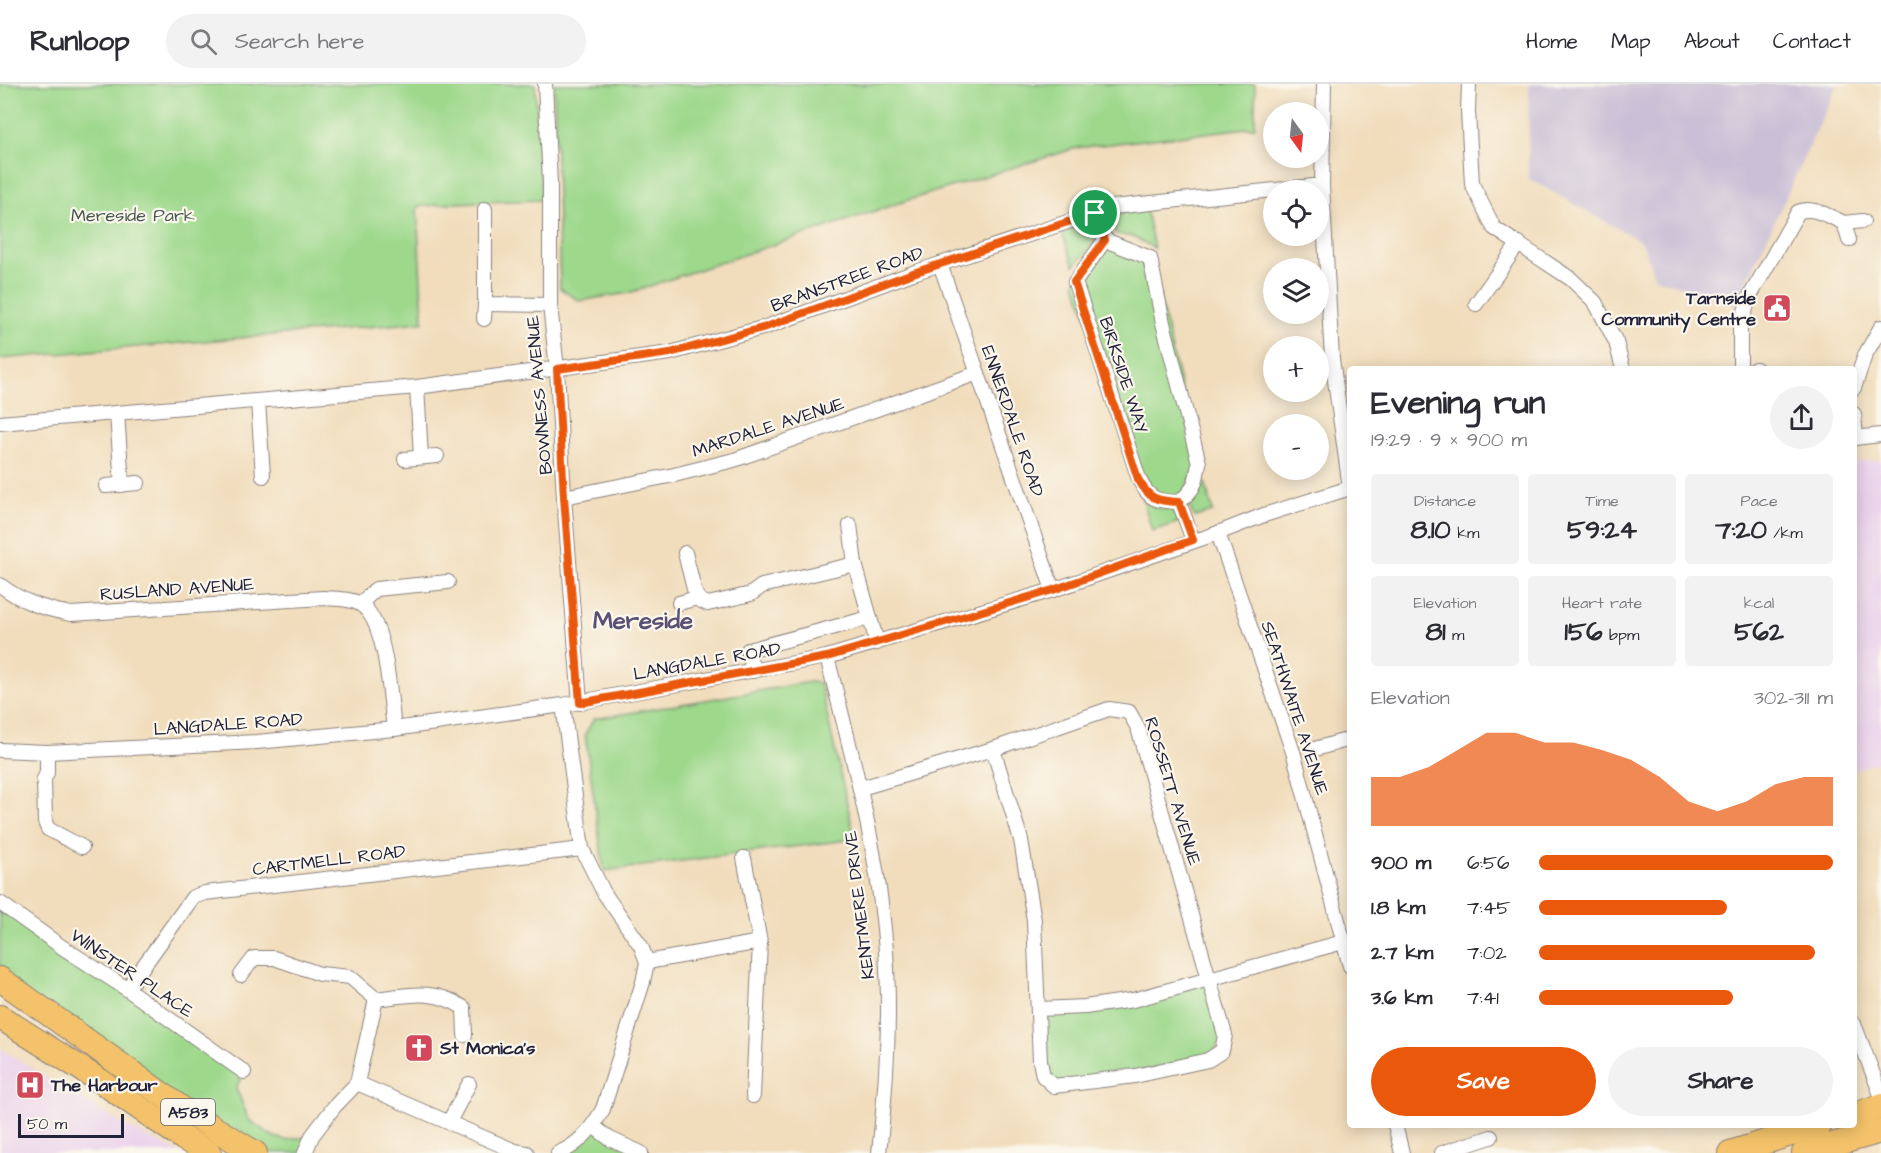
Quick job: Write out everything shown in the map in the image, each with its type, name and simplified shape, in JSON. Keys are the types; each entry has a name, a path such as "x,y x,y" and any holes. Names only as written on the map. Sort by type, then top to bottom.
{"highway":[{"name":"A583","path":"0,979 184,1110 255,1153"},
{"name":"A583","path":"0,1017 209,1153"},
{"path":"1857,1113 1881,1106"},
{"path":"1730,1153 1810,1128"},
{"path":"1804,1153 1881,1131"}],"street":[{"name":"BOWNESS AVENUE","path":"545,84 550,183 550,305 557,369 564,497 580,703"},
{"path":"1322,180 1324,84"},
{"path":"1469,84 1468,111 1472,184 1494,228 1570,279 1595,302 1616,342 1622,366"},
{"name":"BRANSTREE ROAD","path":"0,423 417,387 670,353 766,327 940,264 1113,207 1263,191"},
{"path":"484,319 485,209"},
{"path":"1739,363 1740,327 1750,296 1798,212 1815,211 1844,223 1863,221"},
{"path":"1095,213 1105,240 1150,258 1163,323 1199,463 1191,492 1179,502 1193,540"},
{"path":"1844,223 1849,240"},
{"name":"BIRKSIDE WAY","path":"1105,240 1074,282 1138,479 1146,494 1160,501 1179,502"},
{"path":"1476,304 1519,243"},
{"path":"1326,246 1332,359 1347,466"},
{"name":"ENNERDALE ROAD","path":"940,264 1053,590"},
{"path":"485,304 550,305"},
{"path":"1857,379 1865,355 1881,327"},
{"name":"MARDALE AVENUE","path":"564,497 674,475 734,460 978,373"},
{"path":"417,387 421,457"},
{"path":"258,401 263,476"},
{"path":"117,413 122,485"},
{"path":"1857,438 1881,435"},
{"path":"405,459 436,456"},
{"path":"106,486 138,483"},
{"name":"LANGDALE ROAD","path":"0,750 47,752 257,742 394,729 580,703 827,657 1053,590 1264,515 1347,489"},
{"path":"850,525 855,564 877,643"},
{"name":"SEATHWAITE AVENUE","path":"1218,532 1294,755 1347,956"},
{"path":"685,553 694,593 697,598 708,604 751,594 762,586 855,564"},
{"path":"394,729 384,648 378,628 370,613 360,604 376,589 448,582"},
{"name":"RUSLAND AVENUE","path":"0,586 24,601 43,609 71,614 323,598 360,604"},
{"path":"679,603 697,598"},
{"path":"753,671 748,650 869,618"},
{"name":"KENTMERE DRIVE","path":"827,657 861,788 872,843 886,953 887,1076 879,1153"},
{"path":"558,1153 568,1150 593,1126 603,1109 643,982 647,962 641,946 604,893 582,849 563,705"},
{"name":"ROSSETT AVENUE","path":"861,788 993,749 1109,709 1129,712 1138,728 1208,978"},
{"path":"1315,749 1347,740"},
{"path":"993,749 1021,840 1034,920 1040,1061 1043,1076 1054,1086 1135,1076 1208,1060 1222,1051 1225,1035 1208,978"},
{"path":"47,752 47,773 44,779 45,822 53,833 82,847"},
{"name":"CARTMELL ROAD","path":"127,989 193,897 205,893 582,849"},
{"path":"744,858 760,942 753,1096"},
{"name":"WINSTER PLACE","path":"0,903 244,1072"},
{"path":"647,962 760,942"},
{"path":"1039,1009 1085,1007 1133,1000 1343,942"},
{"path":"241,975 254,958 274,958 320,974 350,977 376,999 420,994 449,998 464,1008 465,1035"},
{"path":"305,1153 312,1136 334,1107 357,1083 376,999"},
{"path":"1857,1032 1881,1095"},
{"path":"357,1083 514,1151 527,1153"},
{"path":"449,1122 469,1084"},
{"path":"593,1126 610,1139 641,1153"},
{"path":"1396,1128 1402,1153"},
{"path":"1442,1153 1491,1137"}],"shaded area":[{"path":"1529,84 1838,84 1736,305 1655,278 1642,242 1528,178"},
{"path":"1881,460 1881,760 1857,769 1857,462"},
{"name":"The Harbour","path":"0,1048 118,1122 180,1153 0,1153"}],"green space":[{"name":"Mereside Park","path":"0,84 535,84 542,200 453,203 417,207 423,322 0,359"},
{"path":"554,84 1255,84 1255,127 1076,148 899,203 629,293 579,301 560,288"},
{"path":"1146,210 1154,248 1133,237 1117,234 1112,227 1111,220 1118,214"},
{"path":"1085,223 1093,225 1095,242 1074,266 1062,233"},
{"path":"1105,240 1150,258 1199,463 1179,502 1146,494 1075,282"},
{"path":"1205,483 1213,512 1194,517 1189,505"},
{"path":"1142,496 1149,504 1173,512 1179,522 1152,531"},
{"path":"810,682 820,683 855,839 604,871 585,734 594,719"},
{"path":"0,903 244,1072 236,1088 249,1120 274,1137 286,1140 312,1136 305,1153 255,1153 0,979"},
{"path":"1208,978 1225,1035 1208,1060 1054,1086 1043,1076 1039,1009 1085,1007"},
{"path":"593,1126 641,1153 565,1153"}],"place":[{"name":"Tarnside Community Centre","path":"1777,308"},
{"name":"St Monica's","path":"419,1048"},
{"name":"The Harbour","path":"30,1085"}],"district":[{"name":"Mereside","path":"643,620"}],"route":[{"path":"1095,213 1105,240 1074,282 1138,479 1146,494 1160,501 1179,502 1193,540 1053,590 827,657 580,703 564,497 557,369 670,353 766,327 913,273 1095,213"}]}
